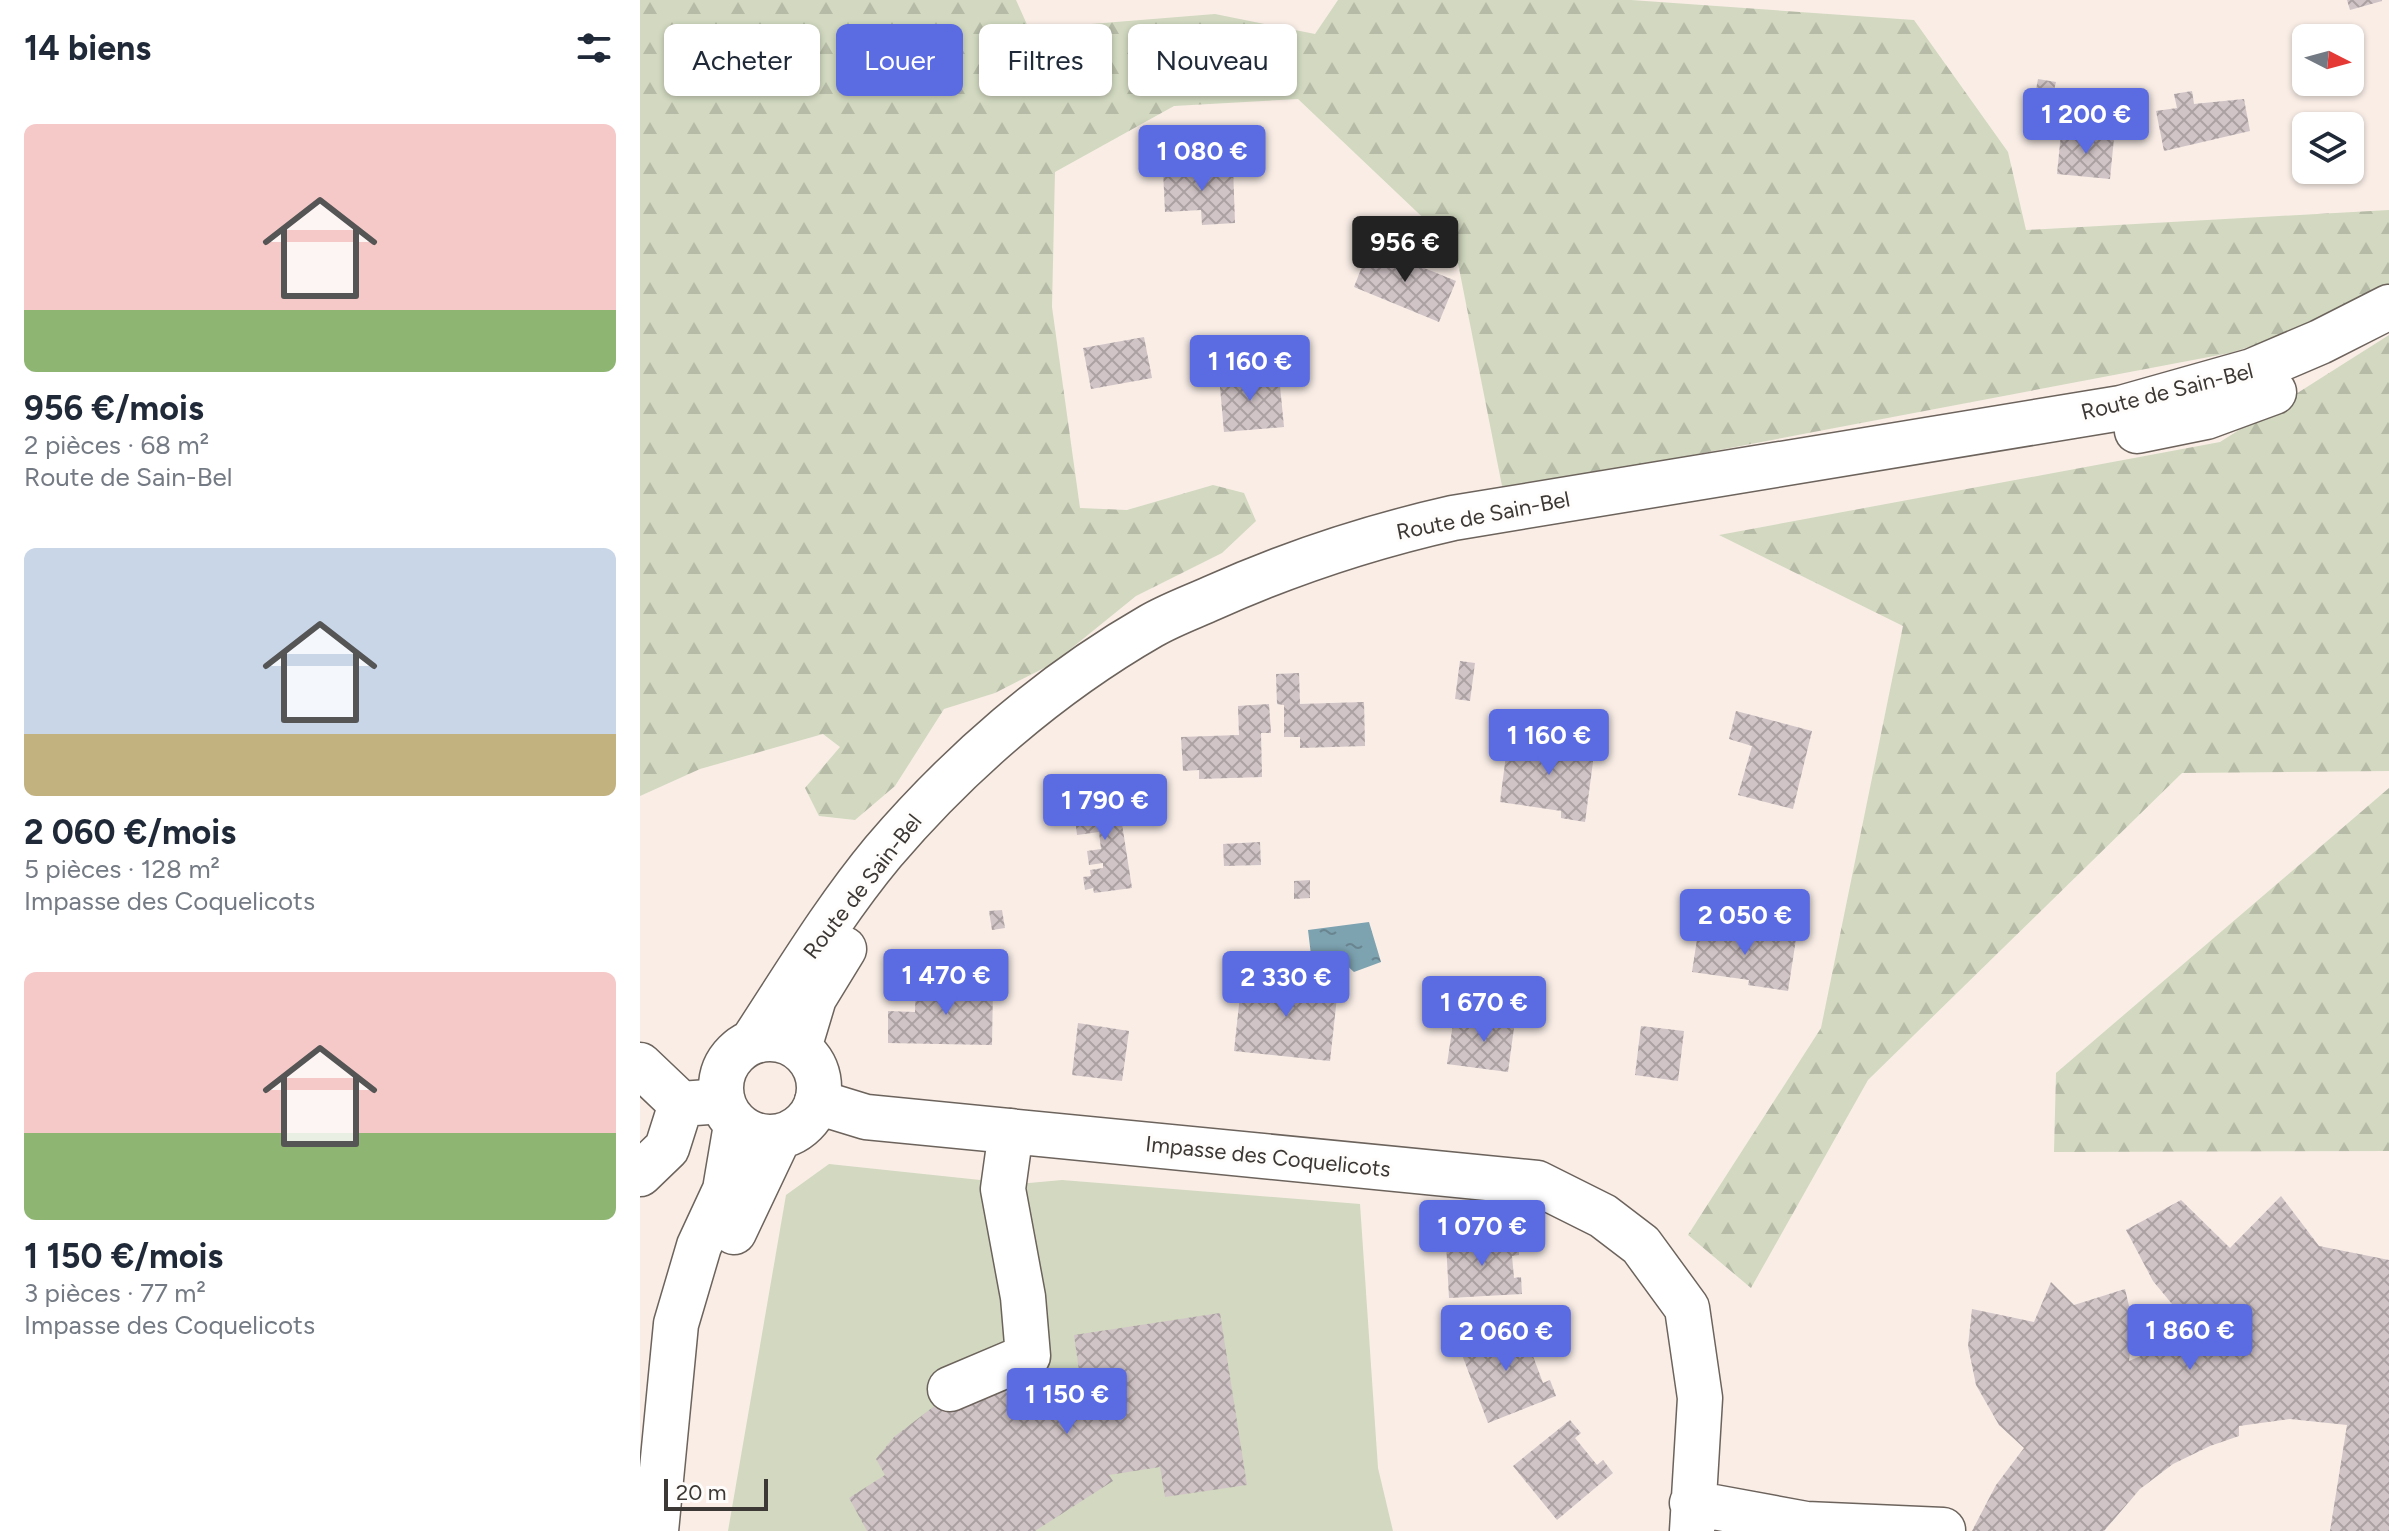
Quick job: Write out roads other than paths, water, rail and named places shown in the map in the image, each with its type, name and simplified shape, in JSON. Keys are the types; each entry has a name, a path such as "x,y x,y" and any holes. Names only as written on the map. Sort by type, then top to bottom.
{"main road":[{"name":"Route de Sain-Bel","path":"752,1042 788,983 881,855 933,796 1050,692 1152,625 1267,573 1336,548 1453,518 2121,408 2252,371 2389,307"},
{"name":"Route de Sain-Bel","path":"799,1048 814,998 849,940 926,840 998,769 1159,652 1264,599 1443,545 2206,417 2270,394 2389,335"},
{"path":"640,1065 713,1110 756,1136 779,1137 803,1125 817,1102 818,1078 799,1048 768,1039 752,1042 736,1052 725,1068 713,1110 725,1190 699,1246 676,1324 656,1531"},
{"name":"Impasse des Coquelicots","path":"817,1102 866,1117 1537,1183 1603,1216 1641,1245 1687,1308 1700,1398 1692,1517"},
{"path":"640,1174 713,1110"},
{"path":"950,1389 1028,1356 1023,1297 1003,1189 1011,1131"},
{"path":"680,1531 705,1309 747,1202 779,1137"},
{"path":"1692,1517 1943,1530"}],"water":[{"path":"1369,922 1381,962 1354,972 1334,954 1311,955 1308,930"}]}
